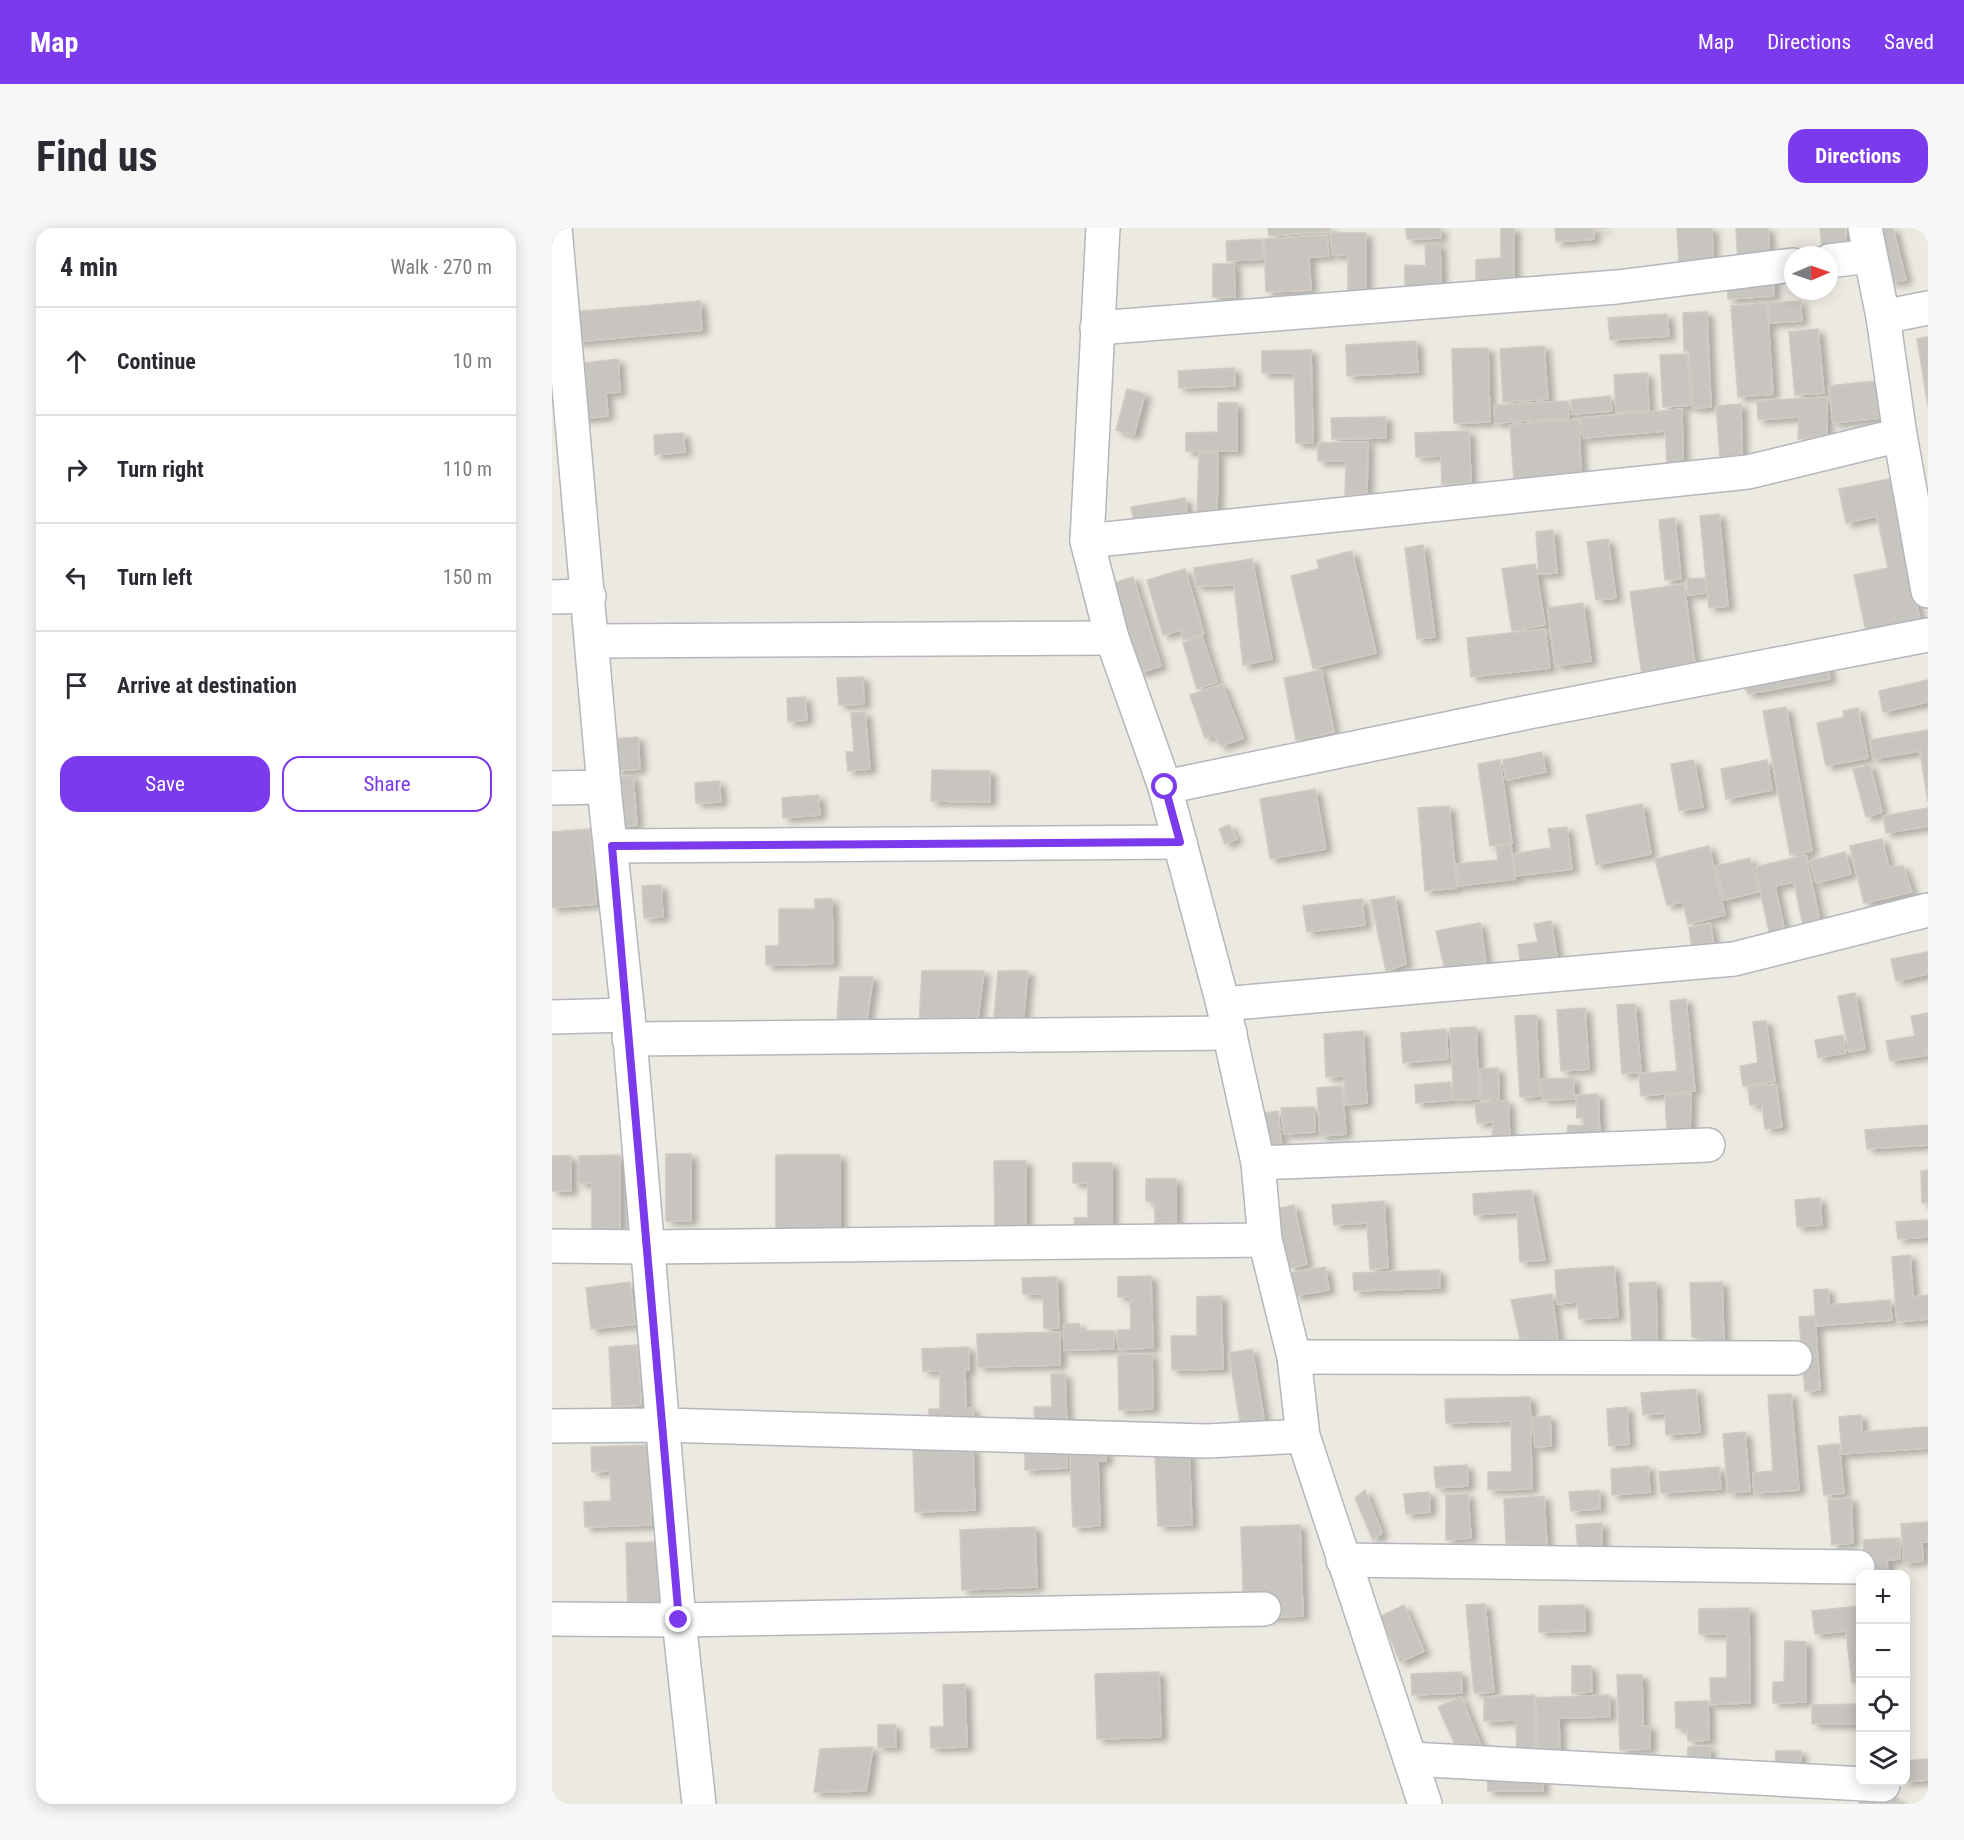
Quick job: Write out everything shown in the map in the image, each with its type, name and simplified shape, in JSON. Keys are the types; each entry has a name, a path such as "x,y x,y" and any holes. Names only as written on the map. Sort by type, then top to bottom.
{"street":[{"path":"555,228 562,415 589,596 604,787 612,846 629,1027 679,1620 699,1804"},
{"path":"1103,228 1087,541 1112,638 1165,787 1226,1018 1258,1163 1265,1240 1294,1357 1303,1436 1425,1804"},
{"path":"1838,256 1867,242 1883,317 1900,435 1921,500 1928,591"},
{"path":"1097,328 1617,287 1784,266"},
{"path":"1883,317 1928,308"},
{"path":"1087,541 1748,472 1900,435"},
{"path":"552,597 589,596"},
{"path":"1165,787 1519,714 1928,635"},
{"path":"592,641 1112,638"},
{"path":"552,788 604,787"},
{"path":"612,846 1180,842"},
{"path":"552,1017 629,1027 1226,1018 1734,959 1928,910"},
{"path":"1258,1163 1708,1145"},
{"path":"552,1246 1265,1240"},
{"path":"1294,1357 1795,1358"},
{"path":"552,1426 663,1425 1207,1441 1303,1436"},
{"path":"1343,1560 1857,1567"},
{"path":"552,1619 679,1620 1264,1609"},
{"path":"1410,1759 1856,1784"}],"building":[{"path":"1268,228 1330,228 1330,231 1269,236"},
{"path":"1406,228 1440,228 1441,238 1407,239"},
{"path":"1501,228 1514,228 1514,278 1476,280 1476,260 1501,258"},
{"path":"1555,228 1607,228 1593,229 1594,239 1556,242"},
{"path":"1677,228 1712,228 1713,261 1679,263"},
{"path":"1736,228 1768,228 1770,263 1738,264"},
{"path":"1820,228 1845,228 1846,242 1822,246"},
{"path":"1878,228 1893,228 1906,280 1890,282"},
{"path":"1331,233 1366,233 1366,290 1348,290 1348,255 1332,255"},
{"path":"1327,235 1329,256 1309,257 1311,290 1266,292 1264,239"},
{"path":"1262,239 1263,259 1227,261 1226,241"},
{"path":"1425,244 1440,244 1441,284 1405,288 1405,265 1426,266"},
{"path":"1213,264 1234,264 1235,297 1213,297"},
{"path":"1773,274 1774,296 1728,299 1727,277"},
{"path":"700,301 702,330 577,342 574,312"},
{"path":"1800,301 1802,321 1770,323 1769,303"},
{"path":"1767,303 1773,394 1738,397 1731,306"},
{"path":"1707,312 1711,407 1693,408 1689,351 1684,351 1683,313"},
{"path":"1667,314 1669,336 1610,340 1608,318"},
{"path":"1818,329 1824,393 1795,395 1789,332"},
{"path":"1928,337 1928,406 1917,339"},
{"path":"1416,341 1418,372 1347,376 1346,345"},
{"path":"1544,346 1548,399 1503,402 1500,349"},
{"path":"1488,348 1490,422 1454,423 1452,349"},
{"path":"1311,350 1313,443 1296,443 1294,373 1262,373 1262,351"},
{"path":"1687,354 1691,405 1663,407 1660,355"},
{"path":"618,359 620,392 606,393 608,416 581,419 576,364"},
{"path":"1234,368 1235,386 1179,388 1178,371"},
{"path":"1647,373 1649,411 1616,412 1614,375"},
{"path":"1875,381 1879,418 1833,423 1829,386"},
{"path":"1127,389 1145,394 1134,435 1116,430"},
{"path":"1610,396 1612,411 1572,414 1571,400"},
{"path":"1827,397 1827,436 1798,439 1799,417 1758,420 1757,401"},
{"path":"1568,401 1569,418 1495,423 1494,405"},
{"path":"1218,403 1237,403 1237,451 1186,451 1186,433 1218,432"},
{"path":"1741,404 1742,456 1720,456 1716,406"},
{"path":"1682,409 1683,462 1667,462 1665,431 1583,438 1581,418"},
{"path":"1386,417 1386,438 1332,439 1331,418"},
{"path":"1579,419 1581,476 1514,479 1510,425"},
{"path":"1469,431 1471,483 1442,484 1441,456 1416,457 1415,433"},
{"path":"683,433 685,452 655,455 654,435"},
{"path":"1368,442 1367,493 1345,495 1346,461 1318,461 1318,443"},
{"path":"1199,453 1218,453 1217,515 1197,516"},
{"path":"1890,479 1922,629 1868,641 1854,575 1888,568 1877,516 1846,523 1839,489"},
{"path":"1185,498 1188,517 1135,526 1131,507"},
{"path":"1719,514 1728,606 1709,608 1700,516"},
{"path":"1675,518 1681,579 1665,580 1659,520"},
{"path":"1553,530 1557,573 1539,574 1536,532"},
{"path":"1608,539 1616,598 1596,600 1587,542"},
{"path":"1423,545 1435,637 1417,639 1405,548"},
{"path":"1352,551 1376,653 1313,668 1291,576 1319,569 1317,560"},
{"path":"1252,559 1272,659 1243,665 1234,585 1196,586 1194,568"},
{"path":"1535,564 1545,625 1512,631 1502,569"},
{"path":"1185,569 1204,634 1183,640 1181,630 1163,635 1147,580"},
{"path":"1133,577 1161,666 1139,673 1111,584"},
{"path":"1705,578 1706,593 1688,595 1687,579"},
{"path":"1684,584 1696,672 1643,682 1630,592"},
{"path":"1583,603 1591,661 1555,666 1548,608"},
{"path":"1545,629 1550,668 1471,677 1467,638"},
{"path":"1202,636 1217,682 1197,689 1183,643"},
{"path":"1827,665 1830,679 1748,694 1743,682"},
{"path":"1321,670 1334,732 1296,740 1284,678"},
{"path":"863,677 864,704 839,705 837,678"},
{"path":"1928,680 1928,702 1883,712 1879,691"},
{"path":"1222,684 1243,738 1221,746 1214,735 1205,738 1190,695"},
{"path":"805,697 807,720 788,722 787,698"},
{"path":"1786,707 1812,851 1790,855 1763,711"},
{"path":"1858,708 1868,758 1826,766 1817,723 1844,717 1843,711"},
{"path":"865,712 870,769 848,771 846,752 854,752 851,713"},
{"path":"1928,730 1928,802 1920,751 1873,759 1870,740"},
{"path":"638,737 640,769 615,771 613,739"},
{"path":"1542,752 1546,772 1506,780 1503,760"},
{"path":"1500,760 1512,843 1490,846 1478,764"},
{"path":"1694,760 1703,807 1679,811 1671,764"},
{"path":"1767,760 1772,790 1726,799 1721,769"},
{"path":"1870,765 1882,812 1866,817 1853,769"},
{"path":"932,770 990,771 990,802 931,801"},
{"path":"633,776 637,825 620,827 616,777"},
{"path":"719,781 721,802 696,803 695,783"},
{"path":"1315,789 1326,849 1270,859 1260,799"},
{"path":"818,795 820,815 783,818 782,798"},
{"path":"1642,804 1651,854 1596,865 1586,815"},
{"path":"1449,806 1457,888 1425,891 1418,808"},
{"path":"1928,808 1928,826 1886,833 1883,816"},
{"path":"1229,825 1237,839 1225,844 1219,829"},
{"path":"1567,827 1572,869 1516,876 1513,854 1551,848 1548,829"},
{"path":"590,829 596,904 552,908 552,832"},
{"path":"1882,839 1889,867 1903,866 1912,892 1864,903 1850,846"},
{"path":"1511,844 1515,879 1459,886 1457,864 1498,860 1496,846"},
{"path":"1709,846 1725,915 1688,924 1683,902 1667,905 1655,859"},
{"path":"1845,852 1851,874 1816,883 1810,861"},
{"path":"1806,855 1821,927 1804,931 1794,882 1775,886 1787,941 1772,945 1755,867"},
{"path":"1750,858 1758,892 1724,900 1716,866"},
{"path":"661,885 663,917 644,918 642,886"},
{"path":"1395,896 1406,964 1386,971 1371,900"},
{"path":"815,899 832,899 833,964 766,965 766,946 779,946 779,909 815,909"},
{"path":"1362,899 1365,925 1307,932 1303,906"},
{"path":"1551,921 1558,962 1522,971 1518,945 1538,942 1534,924"},
{"path":"1480,923 1487,968 1446,974 1436,931"},
{"path":"1710,923 1714,945 1692,948 1689,927"},
{"path":"1928,952 1928,974 1896,981 1891,959"},
{"path":"922,971 984,971 977,1026 919,1025"},
{"path":"998,971 1028,971 1023,1022 993,1027"},
{"path":"840,977 873,977 867,1020 837,1019"},
{"path":"1855,993 1865,1049 1849,1052 1838,996"},
{"path":"1686,999 1695,1091 1641,1096 1639,1074 1677,1071 1670,1001"},
{"path":"1635,1004 1641,1072 1622,1074 1617,1005"},
{"path":"1585,1008 1589,1069 1561,1071 1557,1010"},
{"path":"1928,1013 1928,1055 1890,1061 1886,1041 1915,1036 1911,1016"},
{"path":"1536,1015 1540,1096 1520,1097 1515,1016"},
{"path":"1766,1021 1775,1081 1743,1086 1740,1066 1758,1063 1753,1022"},
{"path":"1476,1027 1479,1099 1454,1100 1450,1028"},
{"path":"1446,1029 1448,1059 1403,1063 1401,1033"},
{"path":"1363,1031 1367,1103 1346,1105 1344,1076 1326,1077 1324,1034"},
{"path":"1843,1035 1846,1053 1818,1058 1815,1040"},
{"path":"1498,1068 1499,1099 1481,1100 1480,1069"},
{"path":"1574,1078 1574,1099 1543,1100 1541,1079"},
{"path":"1450,1082 1452,1100 1416,1103 1415,1085"},
{"path":"1776,1084 1782,1127 1765,1129 1762,1104 1750,1105 1748,1087"},
{"path":"1342,1086 1346,1134 1320,1136 1317,1088"},
{"path":"1598,1094 1600,1137 1567,1138 1568,1125 1584,1126 1583,1117 1577,1118 1576,1095"},
{"path":"1691,1094 1690,1133 1667,1133 1665,1095"},
{"path":"1508,1101 1510,1141 1492,1140 1493,1122 1477,1123 1475,1103"},
{"path":"1314,1107 1315,1132 1284,1134 1281,1108"},
{"path":"1278,1111 1282,1149 1266,1149 1257,1114"},
{"path":"1928,1125 1928,1145 1867,1149 1865,1130"},
{"path":"666,1154 691,1154 691,1221 666,1221"},
{"path":"620,1155 620,1238 592,1238 592,1183 579,1183 579,1156"},
{"path":"776,1155 840,1155 840,1231 776,1232"},
{"path":"552,1156 571,1156 571,1191 552,1191"},
{"path":"994,1161 1026,1161 1026,1236 995,1237"},
{"path":"1073,1163 1112,1163 1112,1238 1075,1238 1074,1218 1088,1218 1088,1183 1073,1183"},
{"path":"1928,1170 1928,1202 1922,1203 1921,1171"},
{"path":"1146,1179 1176,1179 1176,1230 1155,1230 1155,1202 1146,1201"},
{"path":"1531,1190 1545,1260 1520,1262 1517,1212 1474,1215 1473,1194"},
{"path":"1820,1198 1822,1225 1797,1227 1795,1200"},
{"path":"1384,1201 1388,1268 1370,1269 1367,1223 1334,1225 1332,1205"},
{"path":"1294,1205 1307,1264 1290,1268 1276,1209"},
{"path":"1928,1220 1928,1237 1898,1239 1896,1222"},
{"path":"1910,1255 1913,1297 1928,1295 1928,1319 1897,1322 1892,1257"},
{"path":"1614,1266 1618,1317 1579,1319 1577,1302 1557,1304 1555,1270"},
{"path":"1325,1267 1329,1290 1295,1296 1291,1273"},
{"path":"1439,1270 1440,1288 1354,1291 1353,1273"},
{"path":"1151,1276 1153,1348 1118,1349 1117,1330 1131,1330 1130,1297 1118,1297 1118,1277"},
{"path":"1057,1277 1059,1328 1044,1328 1043,1294 1023,1294 1022,1278"},
{"path":"630,1282 635,1324 591,1329 586,1288"},
{"path":"1656,1282 1657,1344 1632,1341 1629,1283"},
{"path":"1722,1282 1724,1344 1692,1337 1690,1283"},
{"path":"1828,1289 1829,1305 1890,1300 1892,1320 1816,1326 1814,1290"},
{"path":"1552,1294 1558,1339 1520,1339 1511,1300"},
{"path":"1221,1296 1223,1369 1172,1370 1171,1336 1197,1336 1197,1297"},
{"path":"1815,1316 1820,1390 1805,1391 1799,1317"},
{"path":"1064,1324 1079,1324 1080,1331 1114,1331 1114,1349 1064,1350"},
{"path":"1060,1332 1060,1365 978,1367 977,1334"},
{"path":"638,1345 641,1405 612,1407 609,1347"},
{"path":"969,1347 969,1370 965,1370 966,1408 973,1408 974,1426 929,1427 929,1409 940,1409 940,1371 923,1371 922,1349"},
{"path":"1252,1349 1265,1424 1241,1429 1229,1353"},
{"path":"1152,1354 1153,1409 1119,1410 1118,1355"},
{"path":"1051,1374 1065,1374 1067,1428 1035,1429 1034,1407 1052,1407"},
{"path":"1696,1389 1700,1432 1666,1435 1665,1413 1643,1415 1641,1393"},
{"path":"1791,1394 1799,1490 1754,1493 1753,1473 1773,1471 1768,1395"},
{"path":"1530,1397 1532,1489 1488,1490 1488,1472 1512,1472 1511,1421 1446,1423 1445,1399"},
{"path":"1627,1407 1629,1444 1609,1446 1607,1409"},
{"path":"1861,1415 1862,1432 1928,1427 1928,1448 1842,1454 1839,1417"},
{"path":"1550,1416 1551,1446 1535,1447 1532,1417"},
{"path":"1745,1432 1750,1491 1728,1493 1723,1434"},
{"path":"1839,1444 1844,1493 1824,1495 1818,1446"},
{"path":"649,1445 651,1525 585,1527 584,1502 611,1501 610,1471 592,1472 591,1447"},
{"path":"973,1447 975,1510 915,1512 913,1449"},
{"path":"1066,1449 1067,1468 1025,1470 1025,1451"},
{"path":"1106,1449 1106,1461 1098,1461 1100,1526 1073,1527 1070,1450"},
{"path":"1189,1449 1192,1525 1158,1526 1155,1451"},
{"path":"1467,1465 1468,1486 1436,1488 1434,1467"},
{"path":"1648,1466 1650,1492 1612,1495 1611,1469"},
{"path":"1719,1467 1721,1489 1661,1493 1659,1472"},
{"path":"1365,1490 1382,1533 1373,1540 1355,1498"},
{"path":"1599,1490 1600,1509 1571,1511 1569,1492"},
{"path":"1429,1492 1430,1512 1406,1514 1404,1494"},
{"path":"1468,1494 1471,1538 1446,1540 1446,1495"},
{"path":"1544,1496 1547,1546 1506,1543 1504,1499"},
{"path":"1851,1498 1853,1543 1832,1545 1828,1500"},
{"path":"1928,1522 1928,1542 1922,1542 1923,1561 1904,1563 1901,1524"},
{"path":"1602,1523 1602,1549 1578,1550 1576,1525"},
{"path":"1300,1525 1303,1616 1244,1618 1241,1527"},
{"path":"1035,1527 1037,1587 962,1590 960,1530"},
{"path":"1899,1538 1900,1559 1887,1560 1888,1570 1865,1570 1863,1540"},
{"path":"657,1542 660,1612 628,1613 626,1543"},
{"path":"1485,1604 1494,1692 1474,1693 1466,1605"},
{"path":"1404,1605 1424,1651 1400,1662 1381,1616"},
{"path":"1584,1605 1585,1631 1539,1632 1539,1606"},
{"path":"1856,1606 1856,1682 1852,1683 1846,1631 1815,1634 1812,1611"},
{"path":"1749,1608 1750,1703 1711,1704 1710,1678 1727,1678 1727,1634 1699,1634 1699,1609"},
{"path":"1785,1641 1806,1642 1806,1702 1773,1703 1773,1682 1784,1682"},
{"path":"1572,1666 1591,1666 1592,1692 1572,1693"},
{"path":"1159,1672 1161,1737 1097,1739 1095,1674"},
{"path":"1461,1672 1462,1693 1412,1695 1411,1674"},
{"path":"1617,1675 1642,1675 1643,1726 1650,1726 1650,1749 1620,1750"},
{"path":"965,1684 967,1747 931,1748 930,1727 944,1727 943,1685"},
{"path":"1534,1695 1536,1757 1517,1758 1516,1720 1484,1721 1484,1697"},
{"path":"1609,1695 1610,1717 1559,1718 1560,1758 1538,1758 1536,1698"},
{"path":"1461,1697 1482,1748 1459,1753 1438,1707"},
{"path":"1708,1701 1709,1740 1688,1741 1687,1728 1676,1728 1675,1702"},
{"path":"1856,1704 1856,1724 1812,1724 1812,1705"},
{"path":"878,1725 895,1725 896,1747 878,1747"},
{"path":"1709,1746 1710,1763 1688,1763 1688,1747"},
{"path":"873,1747 866,1791 814,1792 820,1749"},
{"path":"1776,1751 1801,1751 1800,1767 1775,1765"},
{"path":"1928,1759 1928,1780 1910,1782 1910,1761"},
{"path":"1487,1775 1542,1775 1543,1791 1488,1791"},
{"path":"1898,1798 1899,1804 1859,1804 1859,1802"}],"route":[{"path":"679,1620 612,846 1180,842 1165,787"}]}
